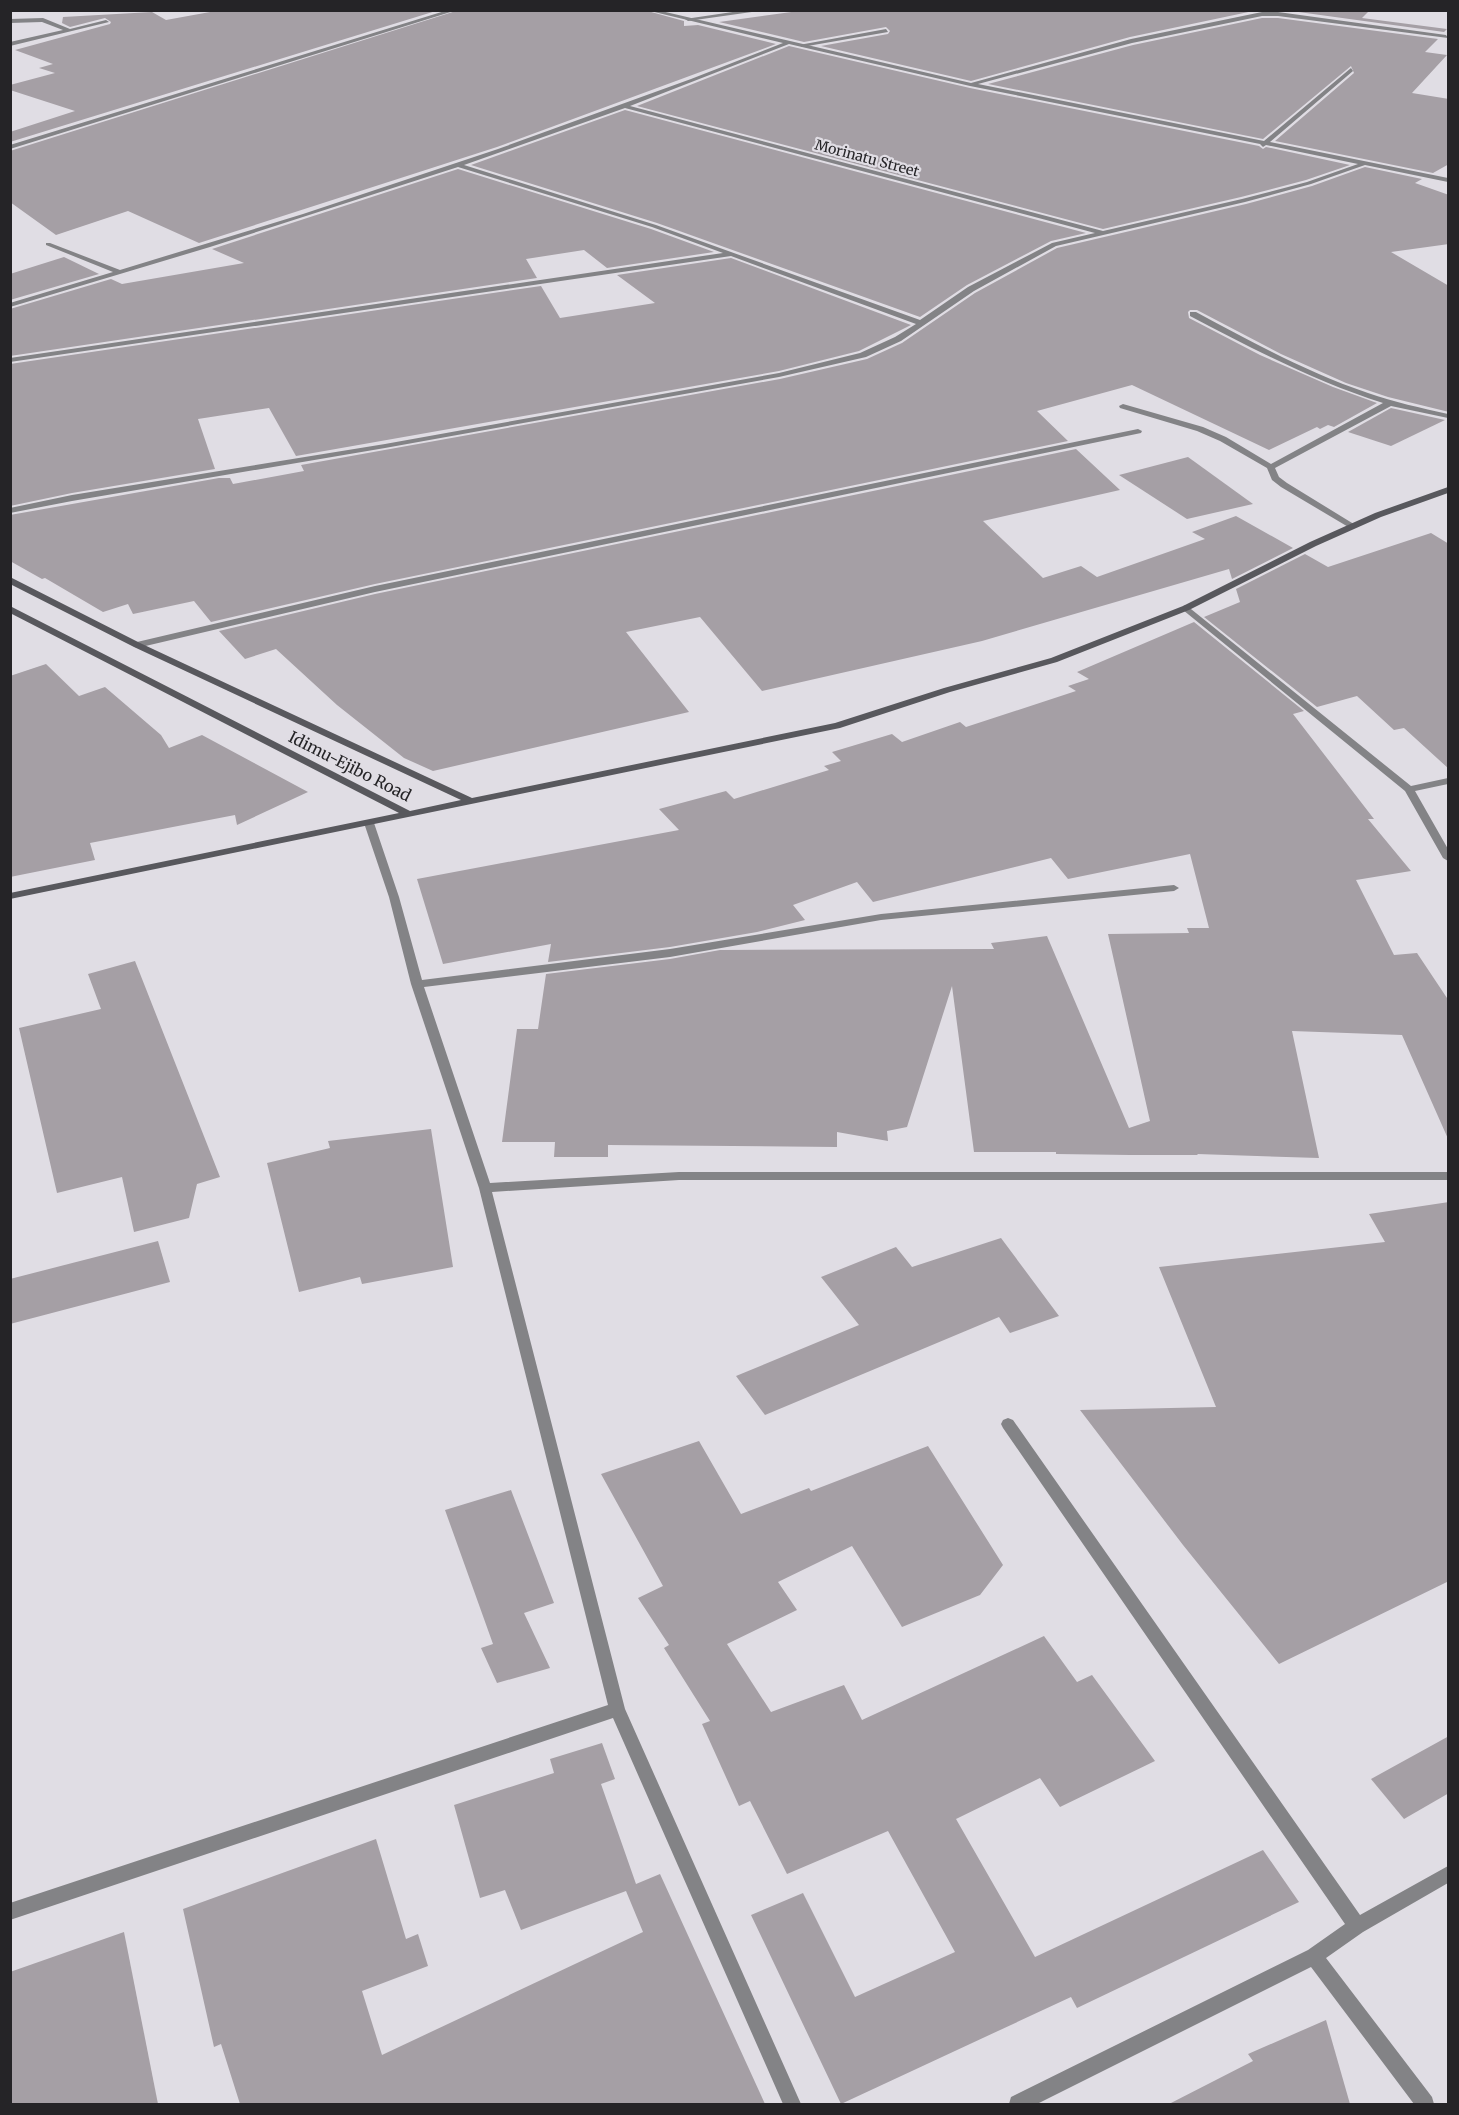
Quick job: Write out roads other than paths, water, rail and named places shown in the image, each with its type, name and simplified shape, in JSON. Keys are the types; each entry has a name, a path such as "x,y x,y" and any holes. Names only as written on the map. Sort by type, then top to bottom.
{"main road":[{"path":"409,814 837,726 947,690 1054,660 1186,608 1353,526 1449,490"},
{"name":"Idimu-Ejibo Road","path":"10,580 137,645 473,802"},
{"name":"Idimu-Ejibo Road","path":"10,609 409,814"},
{"name":"Idimu-Ejibo Road","path":"10,896 409,814"}],"street":[{"path":"10,147 455,10"},
{"path":"648,10 970,84 1263,145 1449,180"},
{"path":"688,19 764,10"},
{"path":"970,84 1131,41 1262,14 1278,14 1446,37"},
{"path":"10,21 43,20 68,30"},
{"path":"10,44 106,22"},
{"path":"802,45 886,31"},
{"path":"10,305 120,273 459,166 627,107 789,42"},
{"path":"1263,145 1351,70"},
{"name":"Morinatu Street","path":"627,107 1101,232"},
{"path":"10,511 72,498 385,446 779,375 863,354 898,339 971,289 1054,244 1243,201 1310,183 1363,164"},
{"path":"459,166 654,226 921,323"},
{"path":"48,244 120,273"},
{"path":"10,360 733,254"},
{"path":"1193,314 1313,373 1390,403 1449,416"},
{"path":"1271,467 1390,403"},
{"path":"1123,406 1200,429 1224,439 1271,467 1275,478 1284,485 1353,526"},
{"path":"137,645 375,589 1138,431"},
{"path":"1186,608 1408,789 1449,858"},
{"path":"1408,789 1449,781"},
{"path":"369,823 394,897 417,984 485,1188 617,1709 792,2104"},
{"path":"417,984 670,953 881,917 1174,888"},
{"path":"485,1188 679,1176 1449,1176"},
{"path":"1008,1424 1358,1926"},
{"path":"10,1912 617,1709"},
{"path":"1018,2104 1314,1956 1358,1926 1449,1874"},
{"path":"1314,1956 1425,2104"}]}
